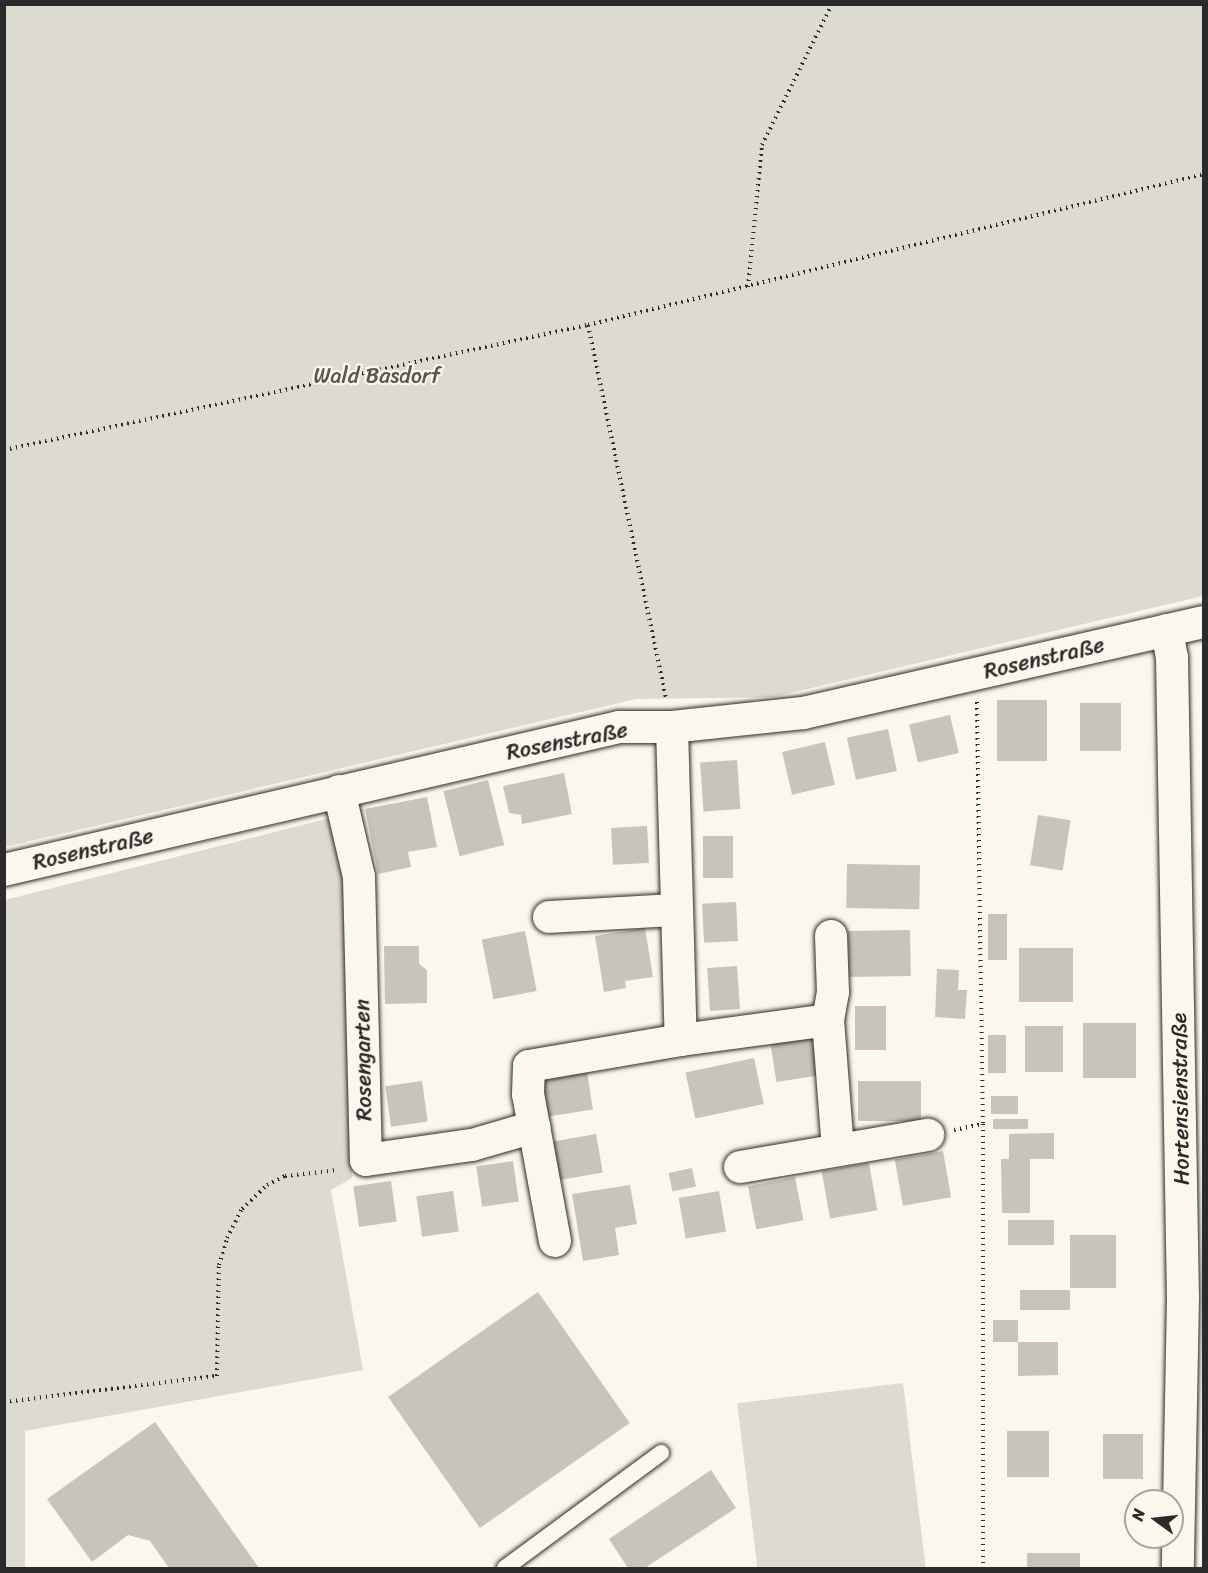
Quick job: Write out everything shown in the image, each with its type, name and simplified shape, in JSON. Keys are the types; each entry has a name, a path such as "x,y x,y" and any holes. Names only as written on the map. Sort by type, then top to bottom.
{"street":[{"name":"Rosenstraße","path":"4,870 619,727 672,727 803,713 1203,622"},
{"name":"Hortensienstraße","path":"1167,630 1172,657 1183,1297 1178,1569"},
{"path":"672,727 681,1040"},
{"name":"Rosengarten","path":"339,792 359,877 366,1160"},
{"path":"549,917 676,910"},
{"path":"831,936 833,992 828,1020 838,1149"},
{"path":"555,1241 528,1094 529,1066 681,1040 828,1020"},
{"path":"366,1160 472,1145 534,1126"},
{"path":"740,1167 928,1135"}],"lane":[{"path":"505,1569 661,1453"}],"path":[{"path":"748,287 762,145 832,4"},
{"path":"4,450 588,326 1203,174"},
{"path":"588,326 672,727"},
{"path":"977,674 982,1124 983,1569"},
{"path":"4,1402 216,1376 219,1265 227,1238 242,1209 267,1185 285,1176 355,1168 366,1160"}],"green space":[{"name":"Wald Basdorf","path":"4,5 1203,5 1203,596 773,697 636,699 5,847"},
{"path":"334,817 355,920 352,1178 331,1190 363,1370 25,1431 25,1568 5,1568 5,900"},
{"path":"903,1383 926,1568 757,1568 737,1403"}],"building":[{"path":"997,700 1047,700 1047,761 997,761"},
{"path":"1080,703 1121,703 1121,751 1080,751"},
{"path":"950,715 959,753 918,762 909,724"},
{"path":"888,729 897,771 856,780 847,738"},
{"path":"825,742 835,785 792,795 782,752"},
{"path":"737,760 740,809 704,811 700,763"},
{"path":"564,773 572,814 522,824 521,815 509,813 503,786"},
{"path":"488,780 504,845 460,856 443,791"},
{"path":"427,797 437,847 408,852 411,867 378,874 365,809"},
{"path":"1038,815 1071,820 1063,871 1030,865"},
{"path":"647,826 649,863 613,865 611,828"},
{"path":"703,836 733,836 733,878 703,878"},
{"path":"847,864 920,865 919,909 846,908"},
{"path":"736,902 738,941 704,943 702,904"},
{"path":"988,914 1007,914 1007,960 988,960"},
{"path":"645,928 653,977 625,981 626,988 604,992 595,936"},
{"path":"910,930 911,976 849,977 848,931"},
{"path":"525,931 537,991 493,999 482,939"},
{"path":"384,946 419,946 419,964 427,970 427,1003 385,1004"},
{"path":"1019,948 1073,948 1073,1002 1019,1002"},
{"path":"737,966 740,1009 710,1011 707,968"},
{"path":"937,969 959,970 958,990 967,990 965,1019 935,1017"},
{"path":"855,1006 886,1006 886,1050 855,1050"},
{"path":"1083,1023 1136,1023 1136,1078 1083,1078"},
{"path":"1025,1026 1063,1026 1063,1072 1025,1072"},
{"path":"988,1035 1006,1035 1006,1073 988,1073"},
{"path":"812,1038 818,1076 776,1082 771,1045"},
{"path":"754,1058 764,1104 695,1119 686,1073"},
{"path":"587,1072 593,1110 548,1117 543,1079"},
{"path":"422,1081 428,1122 391,1127 385,1086"},
{"path":"858,1081 921,1081 921,1121 858,1121"},
{"path":"991,1096 1018,1096 1018,1114 991,1114"},
{"path":"993,1119 1028,1119 1028,1129 993,1129"},
{"path":"1054,1133 1054,1159 1030,1159 1030,1213 1002,1213 1001,1159 1009,1159 1009,1134"},
{"path":"596,1134 603,1172 558,1180 552,1142"},
{"path":"943,1151 951,1197 903,1206 895,1160"},
{"path":"513,1161 519,1202 482,1207 476,1166"},
{"path":"869,1163 877,1210 830,1219 822,1171"},
{"path":"692,1168 696,1187 672,1192 669,1173"},
{"path":"795,1177 803,1220 756,1229 748,1186"},
{"path":"391,1181 397,1222 359,1227 353,1186"},
{"path":"630,1185 637,1224 615,1228 619,1255 583,1261 572,1194"},
{"path":"453,1191 459,1232 422,1237 416,1196"},
{"path":"719,1191 726,1231 686,1238 679,1198"},
{"path":"1008,1220 1054,1220 1054,1245 1008,1245"},
{"path":"1070,1235 1116,1235 1116,1288 1070,1288"},
{"path":"1020,1290 1070,1290 1070,1310 1020,1310"},
{"path":"538,1292 630,1423 480,1528 388,1397"},
{"path":"993,1320 1018,1320 1018,1342 993,1342"},
{"path":"1018,1342 1058,1342 1058,1375 1018,1376"},
{"path":"155,1422 259,1568 169,1568 150,1541 128,1535 92,1562 47,1499"},
{"path":"1007,1431 1049,1431 1049,1477 1007,1477"},
{"path":"1103,1434 1143,1434 1143,1479 1103,1479"},
{"path":"711,1470 736,1508 645,1568 628,1568 609,1539"},
{"path":"1027,1553 1080,1553 1080,1568 1027,1568"}]}
